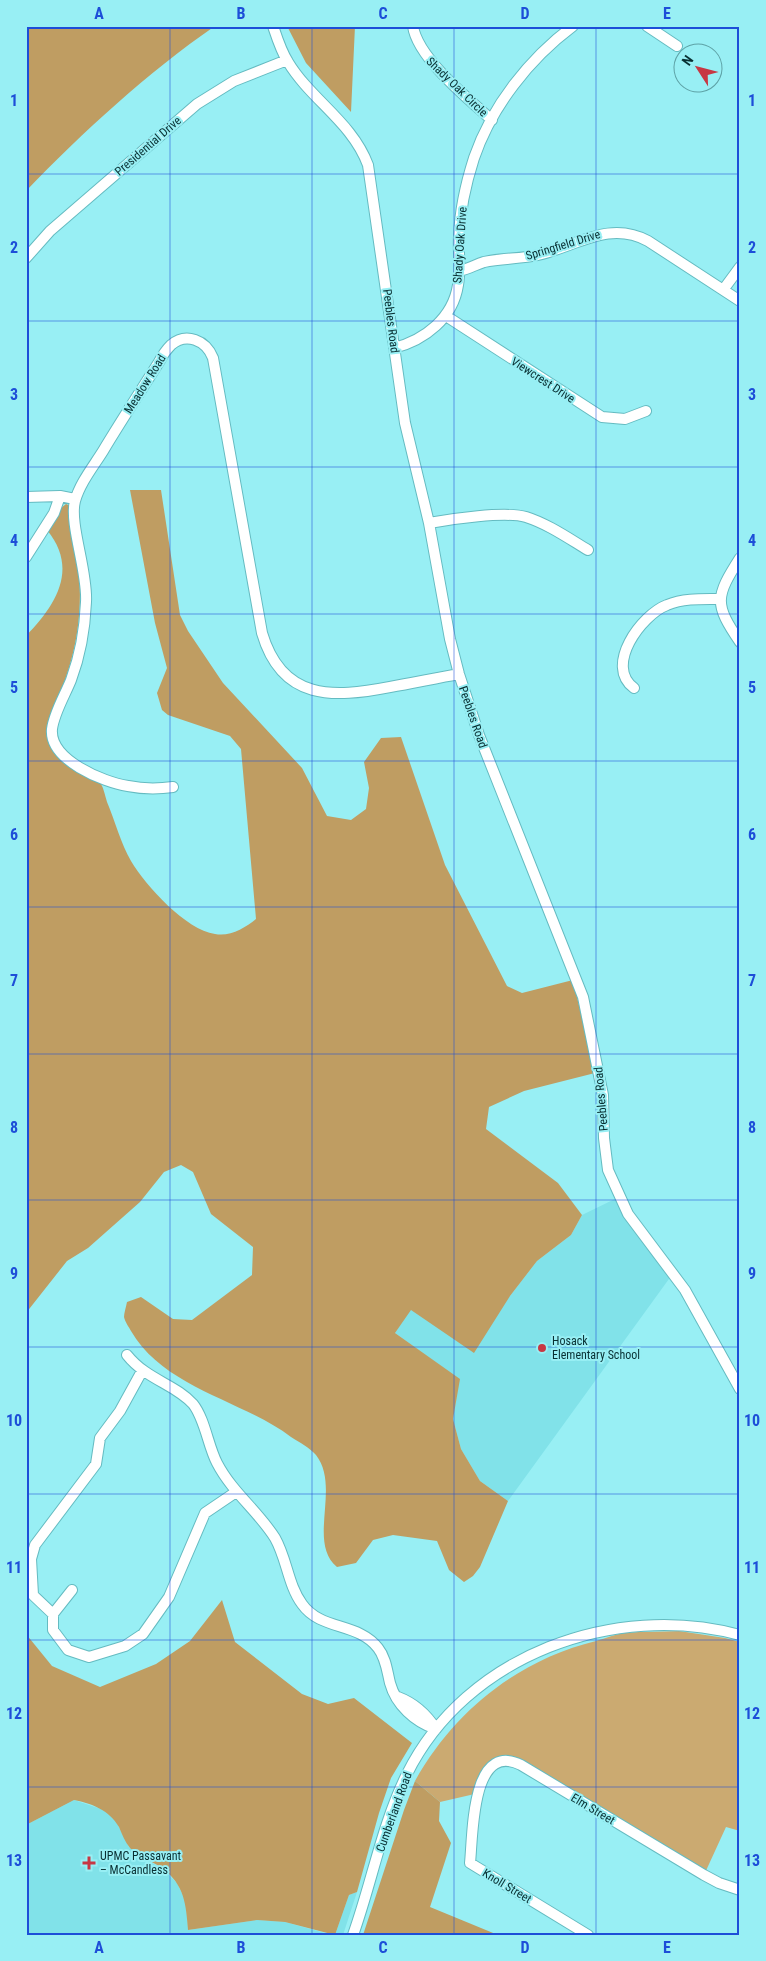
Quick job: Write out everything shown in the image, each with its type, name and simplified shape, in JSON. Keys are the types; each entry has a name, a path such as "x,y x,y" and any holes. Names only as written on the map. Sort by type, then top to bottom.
{"street":[{"name":"Peebles Road","path":"274,26 287,60 314,95 350,131 365,156 372,185 406,424 429,523 459,674 479,735 583,997 603,1095 605,1155 612,1183 628,1214 685,1290 740,1389"},
{"name":"Shady Oak Circle","path":"413,26 417,42 425,56 492,120"},
{"name":"Shady Oak Drive","path":"394,348 423,336 446,316 456,294 459,270 459,237 464,195 474,159 492,120 526,71 549,46 573,26"},
{"path":"647,26 674,44"},
{"name":"Presidential Drive","path":"26,258 50,231 197,104 234,80 287,60"},
{"name":"Springfield Drive","path":"459,270 485,262 544,254 597,234 621,232 639,236 740,302"},
{"path":"723,290 740,267"},
{"name":"Viewcrest Drive","path":"446,316 602,417 626,419 646,411"},
{"name":"Meadow Road","path":"173,787 158,789 127,786 95,776 65,757 54,742 52,727 72,677 86,609 86,578 74,517 75,499 90,471 168,348 180,340 190,338 200,341 208,348 213,358 262,633 273,659 296,682 328,694 359,693 459,674"},
{"path":"26,557 54,513 60,496"},
{"path":"26,497 60,496 75,499"},
{"path":"429,523 491,517 525,517 550,528 588,550"},
{"path":"740,558 726,582 720,598 722,613 740,642"},
{"path":"634,688 626,680 624,664 628,645 642,622 656,610 674,602 720,598"},
{"path":"127,1355 142,1371 179,1393 198,1411 218,1465 236,1492 257,1514 275,1538 301,1603 321,1621 355,1631 369,1638 384,1658 390,1684 398,1697 408,1701 429,1718 436,1729"},
{"path":"53,1614 33,1595 31,1559 35,1545 96,1464 100,1438 120,1411 142,1371"},
{"path":"72,1590 53,1614 53,1630 68,1650 89,1657 125,1646 143,1634 169,1597 205,1513 236,1492"},
{"name":"Cumberland Road","path":"353,1935 398,1796 414,1762 436,1729 468,1696 504,1669 570,1640 611,1629 658,1624 703,1627 740,1635"},
{"name":"Elm Street","path":"476,1813 480,1783 485,1772 492,1765 502,1760 516,1762 719,1884 740,1890"},
{"name":"Knoll Street","path":"476,1813 470,1863 588,1935"}],"shaded area":[{"path":"26,26 215,26 141,83 70,147 26,191"},
{"path":"287,26 355,26 351,112 306,63"},
{"path":"130,490 161,490 180,615 188,631 223,683 302,768 327,816 351,820 366,809 369,788 364,762 381,738 401,737 445,865 507,986 522,993 573,980 595,1073 524,1091 489,1107 486,1129 558,1183 582,1215 571,1235 537,1261 510,1296 474,1353 411,1310 395,1333 460,1379 453,1419 461,1449 480,1481 508,1501 480,1567 473,1576 464,1582 449,1570 437,1541 393,1535 373,1540 356,1563 337,1567 329,1556 325,1543 326,1482 323,1468 316,1455 271,1424 183,1380 145,1350 131,1331 124,1317 127,1302 141,1297 173,1319 192,1320 252,1275 253,1247 211,1214 193,1172 181,1165 164,1172 140,1202 88,1248 67,1261 26,1313 26,636 46,612 60,586 62,573 61,559 57,544 47,530 61,508 66,504 71,506 77,550 80,590 79,611 73,652 49,728 49,743 59,758 90,775 101,784 121,840 131,861 146,882 180,916 204,931 221,935 237,931 256,919 241,749 230,736 168,715 162,710 157,693 167,668 155,623"},
{"path":"619,1197 674,1272 508,1501 480,1481 461,1449 453,1419 459,1379 395,1333 410,1309 510,1296 537,1261 571,1235 582,1215"},
{"path":"222,1600 235,1642 302,1694 328,1704 354,1698 412,1743 391,1778 357,1892 349,1895 335,1935 285,1922 257,1920 188,1930 185,1904 180,1888 162,1868 130,1848 115,1821 105,1812 94,1806 74,1800 26,1825 26,1634 52,1666 100,1687 156,1664 190,1641"},
{"path":"679,1631 740,1642 740,1831 726,1827 704,1875 521,1765 502,1761 479,1793 440,1802 415,1781 449,1732 491,1692 515,1675 540,1661 567,1650 615,1635 632,1632"},
{"path":"415,1781 440,1802 439,1821 451,1843 430,1907 498,1935 363,1935"},
{"name":"UPMC Passavant – McCandless","path":"74,1800 104,1810 116,1821 129,1847 143,1858 163,1869 177,1883 186,1902 188,1930 257,1920 285,1922 332,1935 26,1935 26,1825"},
{"path":"357,1892 343,1935 335,1935 349,1895"}],"place":[{"name":"Hosack Elementary School","path":"542,1348"},
{"name":"UPMC Passavant – McCandless","path":"89,1863"}]}
